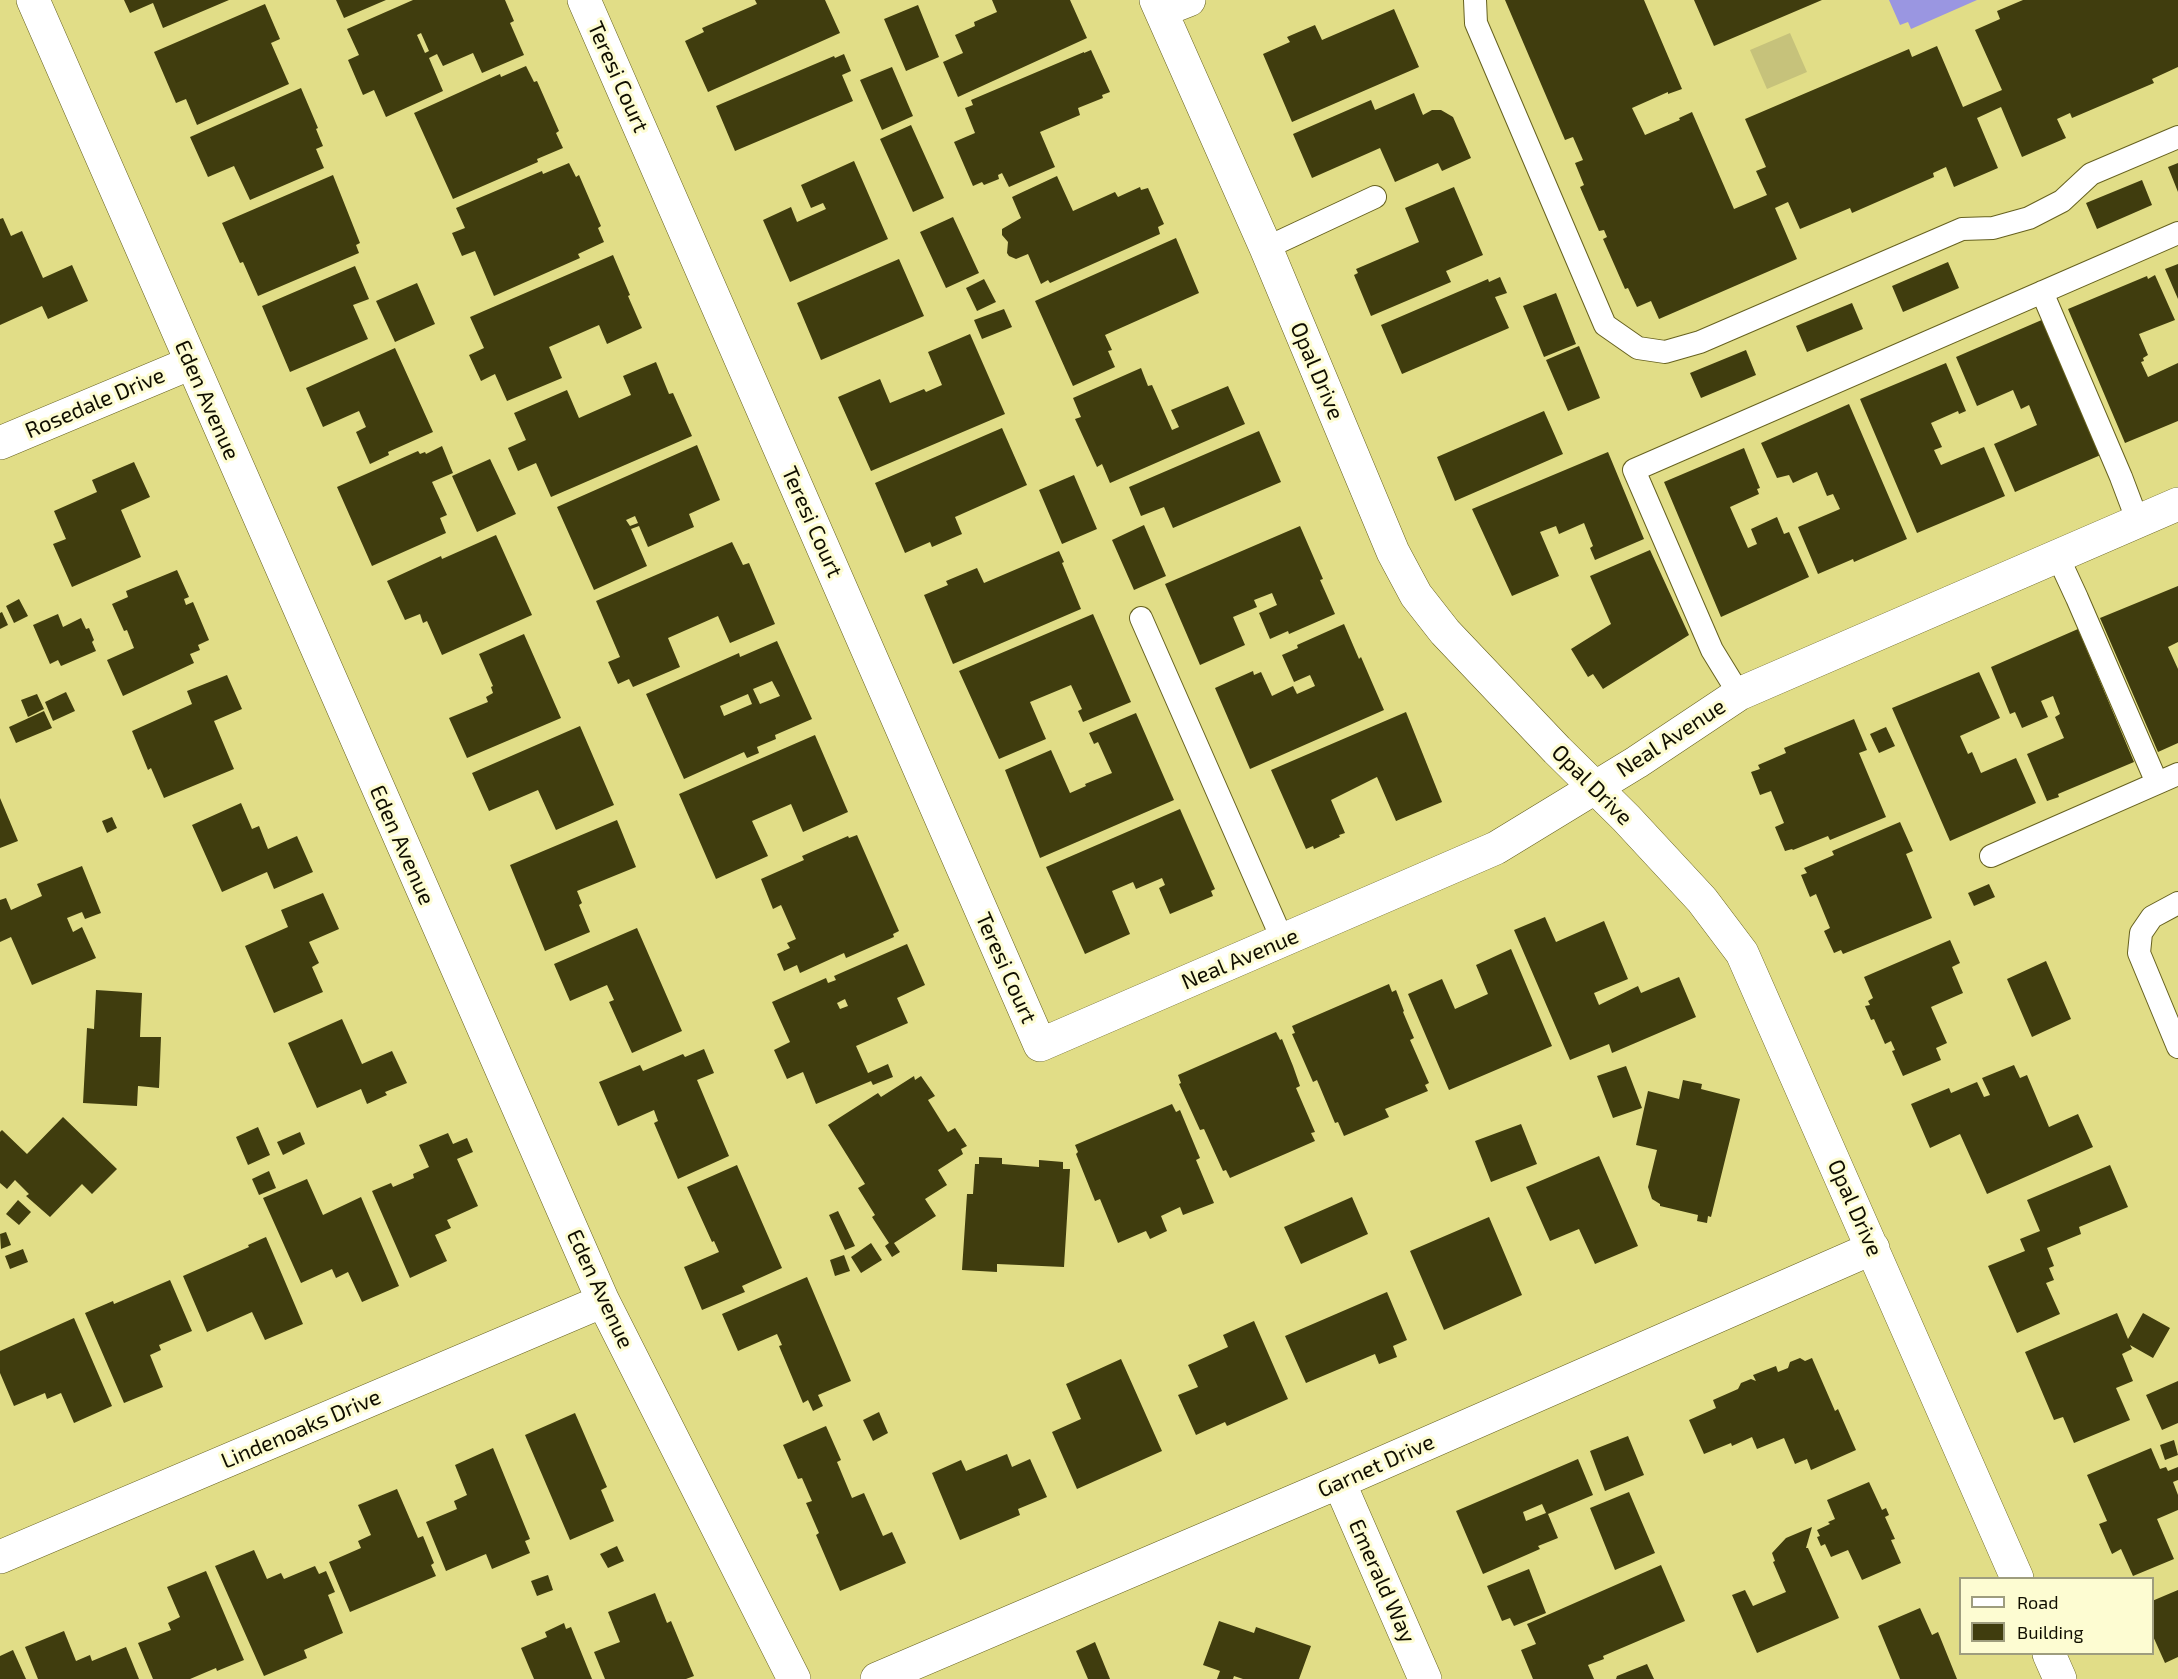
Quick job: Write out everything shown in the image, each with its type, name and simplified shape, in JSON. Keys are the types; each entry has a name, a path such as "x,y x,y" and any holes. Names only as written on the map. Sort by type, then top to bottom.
{"street":[{"name":"Eden Avenue","path":"33,0 603,1301 794,1679"},
{"name":"Teresi Court","path":"584,0 1040,1045"},
{"name":"Opal Drive","path":"1169,4 1266,248 1393,552 1416,595 1444,632 1702,900 1742,953 2017,1577"},
{"name":"Rosedale Drive","path":"0,443 191,363"},
{"name":"Neal Avenue","path":"1040,1045 1496,848 1596,788 1738,694 2178,504"},
{"name":"Garnet Drive","path":"877,1679 1339,1482 1873,1248"},
{"name":"Lindenoaks Drive","path":"0,1557 603,1301"},
{"name":"Emerald Way","path":"1339,1482 1425,1679"},
{"path":"2050,1655 2060,1679"}],"lane":[{"path":"1475,0 1476,23 1605,325 1638,348 1665,352 1700,342 1962,229 1993,228 2029,218 2062,201 2091,174 2178,137"},
{"path":"1266,248 1376,197"},
{"path":"1738,694 1712,650 1634,470 2178,233"},
{"path":"2042,292 2138,522"},
{"path":"2058,557 2157,783"},
{"path":"1141,618 1283,941"},
{"path":"1991,856 2178,774"},
{"path":"2178,903 2152,917 2141,933 2139,953 2178,1047"}],"shaded area":[{"path":"1889,0 1977,0 1911,29 1908,22 1900,25"},
{"path":"1790,33 1807,72 1767,89 1750,50"}],"building":[{"path":"124,0 229,0 163,28 153,3 130,13"},
{"path":"336,0 386,0 344,18"},
{"path":"413,0 505,0 514,21 510,23 524,55 482,73 473,53 443,66 437,54 429,58 443,91 386,117 374,90 363,95 348,60 359,55 347,29","holes":["421,33 429,51 425,53 417,35"]},
{"path":"755,0 825,0 840,33 708,92 685,41 704,32 702,28 757,4"},
{"path":"992,0 1070,0 1087,38 958,97 943,62 963,53 955,35 975,26 974,22 997,12"},
{"path":"1505,0 1644,0 1682,89 1668,94 1668,92 1632,108 1645,135 1680,120 1679,118 1692,112 1734,209 1767,195 1756,171 1766,167 1745,119 1909,49 1912,57 1937,46 1963,107 2002,90 1975,30 2000,19 1997,11 2023,0 2178,0 2178,67 2152,79 2154,83 2072,118 2070,113 2057,119 2066,138 2022,157 2001,107 1977,118 1998,168 1954,187 1946,167 1933,173 1934,177 1852,213 1850,208 1800,229 1788,202 1775,208 1797,259 1659,319 1651,301 1637,307 1628,288 1625,289 1603,239 1607,237 1604,230 1599,231 1580,187 1584,185 1575,163 1583,160 1573,137 1565,140"},
{"path":"1694,0 1822,0 1714,46"},
{"path":"265,4 280,39 271,43 289,84 197,125 186,99 176,103 154,52"},
{"path":"918,5 939,57 906,71 884,19"},
{"path":"1394,9 1419,67 1292,122 1263,54 1290,42 1287,37 1315,25 1322,40"},
{"path":"1091,50 1110,92 1102,95 1103,98 1078,108 1080,115 1040,132 1055,167 1009,187 1002,173 998,175 999,179 984,185 982,182 973,186 954,142 975,133 965,108 973,105 971,100"},
{"path":"844,54 851,71 842,75 853,101 735,151 716,106 834,56 835,58"},
{"path":"526,66 534,82 537,81 559,131 556,133 563,148 537,159 538,162 453,199 414,113 500,74 501,77"},
{"path":"892,67 913,116 882,130 860,80"},
{"path":"301,88 318,128 316,129 323,146 316,149 324,168 250,200 234,166 208,177 190,137"},
{"path":"1414,93 1423,115 1432,110 1441,110 1453,117 1471,158 1442,171 1438,163 1395,182 1380,148 1312,178 1293,134 1371,100 1375,110"},
{"path":"911,125 944,198 913,212 880,139"},
{"path":"854,161 888,239 790,282 763,220 791,207 797,222 826,209 823,203 811,208 801,185"},
{"path":"569,163 576,177 579,175 601,226 598,228 604,242 578,254 580,258 494,296 475,251 462,256 452,233 465,228 456,208 542,171 543,174"},
{"path":"2178,163 2178,192 2168,167"},
{"path":"333,175 360,243 356,245 359,253 258,296 222,223"},
{"path":"1057,176 1073,211 1115,192 1118,197 1140,187 1141,190 1148,188 1164,224 1158,227 1160,234 1050,283 1048,280 1041,284 1028,254 1016,259 1009,256 1008,242 1002,235 1002,229 1021,218 1012,197"},
{"path":"2142,180 2152,205 2097,229 2086,203"},
{"path":"1454,187 1483,255 1446,271 1451,282 1371,316 1354,275 1358,273 1356,269 1419,242 1405,208"},
{"path":"953,217 979,273 946,288 920,232"},
{"path":"3,218 11,236 22,231 43,278 72,265 88,301 48,319 42,306 0,325 0,219"},
{"path":"1176,238 1199,293 1105,335 1112,350 1108,351 1115,367 1073,386 1035,301"},
{"path":"613,255 642,328 607,344 599,325 549,347 562,378 507,401 495,374 481,381 469,355 484,348 470,317"},
{"path":"899,259 924,316 821,360 797,303"},
{"path":"1948,262 1959,288 1903,312 1892,286"},
{"path":"2178,264 2178,299 2165,269"},
{"path":"355,266 369,299 353,305 368,339 290,372 262,306"},
{"path":"2155,275 2175,320 2139,334 2148,355 2141,362 2148,377 2178,363 2178,421 2125,443 2068,309 2147,276 2148,279"},
{"path":"1500,277 1507,293 1495,297 1509,328 1402,374 1381,325 1488,279 1489,282"},
{"path":"984,279 996,302 977,311 966,288"},
{"path":"417,283 435,324 395,342 376,301"},
{"path":"1556,293 1576,344 1544,357 1523,306"},
{"path":"1852,303 1863,329 1807,352 1796,326"},
{"path":"1004,309 1012,327 982,339 974,320"},
{"path":"2044,319 2103,454 2015,492 1994,444 2037,425 2029,405 2021,409 2013,390 1977,406 1956,357"},
{"path":"970,334 1005,414 871,471 838,397 880,379 890,403 924,389 926,392 942,385 928,352"},
{"path":"1579,346 1600,398 1568,411 1546,360"},
{"path":"395,348 433,432 388,452 389,455 370,464 356,432 366,427 359,411 323,427 306,388"},
{"path":"1746,350 1756,375 1701,398 1690,373"},
{"path":"656,362 669,394 673,393 692,436 551,497 536,463 518,471 508,448 526,440 514,413 567,390 579,418 631,395 623,376"},
{"path":"1946,363 1966,411 1959,414 1958,411 1931,423 1942,447 1934,450 1941,465 1984,447 2005,496 1917,533 1860,399"},
{"path":"1141,368 1148,386 1152,385 1172,430 1179,427 1171,410 1228,386 1245,424 1110,483 1102,464 1097,467 1075,419 1081,417 1073,398"},
{"path":"1849,404 1907,539 1854,562 1853,559 1818,574 1798,527 1840,509 1833,494 1827,496 1817,472 1793,483 1789,475 1777,478 1761,443"},
{"path":"1544,411 1563,454 1455,501 1437,457"},
{"path":"1002,428 1027,485 955,517 962,534 932,547 930,542 905,553 875,483"},
{"path":"1259,431 1281,482 1173,528 1164,507 1141,516 1129,487"},
{"path":"697,445 720,500 689,514 694,527 648,547 639,526 631,529 647,566 594,590 557,507","holes":["635,516 638,523 630,526 626,520"]},
{"path":"442,446 453,473 432,482 447,515 440,518 446,533 372,566 337,487 418,451 420,454 425,452 426,454"},
{"path":"1744,448 1760,488 1757,489 1759,494 1730,507 1748,548 1757,544 1751,529 1777,517 1784,534 1789,532 1809,577 1721,617 1664,482"},
{"path":"1608,452 1644,539 1595,560 1590,548 1593,546 1584,523 1559,534 1556,526 1540,532 1559,576 1512,596 1472,509"},
{"path":"490,459 516,514 477,532 452,476"},
{"path":"134,462 150,497 121,510 141,557 72,587 53,544 66,539 54,511 97,492 92,480"},
{"path":"1074,475 1097,529 1062,544 1039,490"},
{"path":"1144,525 1166,576 1134,590 1112,540"},
{"path":"1300,526 1335,614 1289,634 1288,631 1270,639 1259,613 1277,605 1272,593 1254,600 1257,607 1233,617 1245,645 1200,665 1165,584"},
{"path":"496,535 532,615 442,655 427,621 423,623 420,614 405,620 387,581 441,556 442,559"},
{"path":"732,542 743,565 749,563 775,624 730,643 718,616 668,638 680,667 633,687 629,679 618,684 608,662 620,657 596,601"},
{"path":"1650,550 1689,635 1603,689 1593,674 1588,677 1571,649 1611,624 1590,576"},
{"path":"1059,551 1081,609 953,664 924,595 948,585 946,581 977,568 984,583"},
{"path":"177,570 189,597 184,599 186,605 193,602 209,640 198,645 200,650 190,654 194,663 123,696 107,660 134,648 112,604 128,597 126,591"},
{"path":"2178,586 2178,642 2168,647 2178,669 2178,743 2158,752 2100,618"},
{"path":"19,599 28,616 14,623 6,606"},
{"path":"2,612 8,625 0,629 0,613"},
{"path":"58,614 63,627 81,618 86,629 89,628 96,651 61,666 58,660 50,664 33,625"},
{"path":"1093,614 1131,702 1083,722 1078,711 1082,709 1071,685 1030,702 1046,739 999,759 959,671"},
{"path":"1344,624 1384,710 1250,769 1215,688 1253,671 1254,675 1261,672 1272,696 1293,686 1297,694 1315,686 1310,675 1294,682 1282,655 1298,648 1297,645"},
{"path":"2078,629 2134,762 2058,794 2059,797 2047,801 2027,754 2064,738 2055,717 2060,714 2053,696 2041,701 2048,717 2022,728 2015,712 2010,714 1991,667"},
{"path":"524,634 561,718 467,758 449,718 488,702 486,697 493,693 491,687 493,686 479,654"},
{"path":"777,641 812,719 775,735 776,739 757,747 759,753 747,758 744,752 684,779 646,694 739,653 740,657","holes":["772,681 780,696 760,704 753,689","748,694 752,704 724,716 720,706"]},
{"path":"1979,672 2000,718 1960,736 1968,754 1972,752 1981,773 2016,758 2036,803 1950,841 1892,708"},
{"path":"227,675 242,709 214,721 234,769 164,798 151,768 148,770 132,731 192,704 187,691"},
{"path":"66,692 75,711 53,721 45,702"},
{"path":"37,694 44,709 28,717 21,700"},
{"path":"44,711 52,728 16,743 9,727"},
{"path":"1406,712 1442,802 1396,821 1377,777 1331,800 1345,833 1314,849 1313,846 1306,849 1271,770"},
{"path":"1136,713 1174,800 1040,858 1005,770 1051,750 1070,793 1112,773 1098,742 1094,744 1089,733"},
{"path":"1854,719 1867,750 1859,753 1886,817 1830,840 1828,836 1785,851 1775,827 1784,823 1771,791 1760,795 1751,772 1760,769 1758,765 1786,753 1784,748"},
{"path":"580,726 614,805 556,830 538,790 489,811 472,773"},
{"path":"1886,727 1895,746 1879,753 1870,734"},
{"path":"815,735 848,812 803,832 791,804 752,821 768,856 716,879 679,794"},
{"path":"0,798 18,841 0,848"},
{"path":"241,803 252,829 259,826 268,849 297,836 313,872 274,889 267,872 222,892 192,825"},
{"path":"1180,809 1215,889 1211,891 1213,896 1170,914 1159,888 1165,885 1162,878 1136,889 1133,882 1112,891 1130,934 1085,954 1046,867"},
{"path":"112,817 117,828 107,833 102,821"},
{"path":"617,820 636,867 577,891 582,903 579,905 590,932 545,951 510,865"},
{"path":"1900,822 1913,851 1906,854 1932,918 1843,954 1841,950 1834,953 1824,931 1830,928 1816,894 1810,897 1801,875 1807,873 1804,868 1834,855 1832,851"},
{"path":"857,835 899,931 893,934 894,937 846,958 844,953 800,973 797,965 784,971 777,954 790,948 787,943 796,939 781,905 773,909 761,879 804,860 802,856 848,836 849,838"},
{"path":"82,866 101,913 85,919 82,912 67,918 73,932 82,927 96,958 32,985 11,937 0,942 0,900 6,898 11,910 42,896 37,884"},
{"path":"1989,884 1995,897 1974,906 1968,893"},
{"path":"323,893 339,929 309,942 319,963 312,967 323,992 274,1013 245,946 288,927 281,910"},
{"path":"1545,917 1556,942 1604,921 1628,979 1594,993 1599,1005 1638,986 1641,993 1679,977 1696,1017 1612,1053 1609,1044 1570,1060 1514,930"},
{"path":"637,928 682,1031 632,1053 609,1002 614,1000 607,985 570,1001 554,964"},
{"path":"1950,940 1960,963 1952,967 1963,993 1931,1007 1947,1043 1936,1048 1941,1060 1903,1076 1892,1051 1895,1050 1891,1041 1885,1044 1874,1019 1871,1020 1865,1006 1870,1005 1868,1001 1873,998 1864,977"},
{"path":"907,944 925,985 897,998 908,1023 856,1046 868,1073 888,1064 893,1077 873,1085 871,1081 816,1104 803,1072 787,1079 774,1050 790,1042 772,1002 826,978 828,983 836,980 834,976","holes":["845,999 848,1006 840,1009 837,1003"]},
{"path":"1511,949 1552,1046 1449,1090 1408,994 1442,979 1455,1009 1488,994 1476,965"},
{"path":"2046,961 2071,1019 2032,1037 2007,979"},
{"path":"1389,984 1392,992 1396,990 1414,1038 1410,1040 1429,1083 1425,1085 1428,1091 1385,1109 1389,1117 1344,1136 1338,1122 1335,1123 1317,1080 1313,1082 1292,1034 1295,1033 1292,1026"},
{"path":"96,990 142,993 140,1037 161,1037 159,1088 138,1086 137,1106 83,1103 87,1028 94,1029"},
{"path":"342,1019 362,1064 392,1051 407,1083 385,1092 387,1095 367,1104 361,1089 317,1108 288,1043"},
{"path":"1276,1032 1280,1040 1282,1039 1293,1066 1300,1086 1296,1088 1315,1132 1311,1133 1315,1141 1230,1178 1226,1170 1223,1171 1204,1129 1200,1130 1179,1084 1181,1083 1178,1075"},
{"path":"704,1049 714,1073 697,1080 729,1156 678,1179 654,1123 658,1121 654,1110 618,1126 599,1082 640,1065 643,1071 683,1054 685,1057"},
{"path":"2014,1065 2020,1078 2027,1075 2049,1127 2078,1114 2093,1147 1987,1194 1960,1134 1930,1148 1911,1104 1949,1088 1951,1093 1977,1082 1984,1097 1990,1095 1982,1078"},
{"path":"1626,1066 1642,1108 1613,1118 1597,1076"},
{"path":"914,1076 915,1080 921,1076 935,1096 928,1100 948,1132 955,1128 967,1146 961,1149 963,1154 938,1170 947,1185 925,1199 936,1216 894,1243 900,1252 892,1257 885,1246 889,1243 872,1217 875,1215 858,1188 865,1184 828,1125 878,1093 881,1097"},
{"path":"1683,1080 1702,1084 1701,1089 1740,1099 1711,1217 1708,1216 1707,1223 1697,1221 1698,1215 1660,1206 1652,1199 1648,1187 1657,1150 1636,1145 1648,1091 1679,1099"},
{"path":"1172,1104 1176,1112 1180,1110 1200,1158 1196,1160 1214,1203 1183,1215 1180,1207 1161,1216 1167,1231 1150,1239 1146,1231 1118,1243 1100,1199 1095,1201 1076,1154 1078,1152 1075,1145"},
{"path":"63,1117 117,1169 92,1194 82,1184 50,1217 26,1196 29,1194 15,1180 7,1189 0,1183 0,1132 2,1130 27,1154"},
{"path":"1521,1124 1537,1164 1491,1182 1475,1141"},
{"path":"258,1127 270,1155 248,1165 236,1137"},
{"path":"300,1132 305,1144 283,1155 277,1142"},
{"path":"448,1133 453,1144 467,1138 473,1152 457,1159 478,1206 447,1220 451,1228 435,1235 447,1261 410,1278 372,1191 391,1183 393,1187 414,1178 413,1174 429,1167 419,1145"},
{"path":"1599,1156 1638,1246 1595,1264 1579,1229 1550,1241 1526,1187"},
{"path":"979,1157 1002,1158 1002,1164 1039,1167 1039,1160 1063,1162 1063,1169 1070,1169 1064,1267 997,1264 997,1272 962,1270 967,1194 973,1194 975,1164 979,1164"},
{"path":"737,1165 782,1268 742,1286 745,1292 702,1310 684,1267 719,1252 714,1241 712,1242 687,1187"},
{"path":"2110,1165 2128,1207 2079,1227 2081,1234 2047,1248 2054,1266 2049,1268 2054,1280 2046,1283 2060,1314 2017,1333 1988,1266 2025,1251 2020,1239 2040,1231 2027,1200"},
{"path":"269,1171 276,1188 259,1195 252,1179"},
{"path":"307,1179 323,1215 361,1197 399,1286 362,1302 348,1272 336,1278 332,1269 301,1283 263,1198"},
{"path":"1352,1197 1368,1234 1301,1264 1284,1227"},
{"path":"18,1200 31,1212 19,1225 6,1214"},
{"path":"838,1211 855,1246 845,1250 829,1215"},
{"path":"1489,1217 1522,1295 1444,1330 1410,1251"},
{"path":"6,1232 11,1245 1,1249 0,1234"},
{"path":"266,1237 303,1324 265,1340 252,1312 207,1332 183,1276 249,1247 248,1245"},
{"path":"871,1243 882,1260 861,1273 851,1257"},
{"path":"23,1249 28,1262 10,1269 5,1256"},
{"path":"844,1255 850,1271 835,1276 830,1260"},
{"path":"807,1277 851,1381 818,1395 823,1406 813,1411 808,1400 803,1403 779,1346 782,1345 777,1334 738,1351 722,1314"},
{"path":"170,1280 192,1331 159,1345 161,1350 150,1355 163,1387 124,1403 85,1313 113,1301 114,1304"},
{"path":"1387,1292 1407,1340 1393,1346 1397,1357 1379,1364 1375,1354 1306,1383 1285,1336"},
{"path":"2117,1313 2128,1339 2143,1313 2170,1328 2153,1358 2130,1345 2132,1349 2122,1354 2133,1381 2116,1388 2130,1420 2074,1443 2063,1417 2054,1420 2025,1352"},
{"path":"74,1318 112,1406 74,1423 61,1393 47,1399 45,1393 14,1406 0,1373 0,1351"},
{"path":"1254,1321 1288,1399 1227,1426 1225,1422 1196,1435 1178,1395 1198,1387 1188,1365 1228,1347 1223,1335"},
{"path":"1800,1358 1805,1361 1812,1358 1835,1411 1838,1409 1856,1450 1811,1470 1807,1459 1795,1464 1784,1438 1757,1449 1752,1437 1732,1446 1731,1443 1704,1454 1689,1420 1716,1408 1713,1400 1738,1389 1741,1383 1751,1379 1756,1381 1753,1375 1776,1366 1778,1372 1788,1368 1790,1362"},
{"path":"1121,1359 1162,1451 1077,1489 1052,1432 1081,1419 1066,1384"},
{"path":"2178,1381 2178,1423 2162,1430 2146,1395"},
{"path":"879,1412 888,1433 873,1441 863,1420"},
{"path":"575,1413 607,1487 601,1490 614,1521 570,1540 525,1435"},
{"path":"826,1426 841,1460 837,1462 852,1498 864,1493 883,1536 892,1532 906,1563 840,1591 816,1535 819,1533 806,1503 812,1501 802,1478 798,1479 783,1445"},
{"path":"1628,1436 1644,1475 1605,1491 1590,1451"},
{"path":"2174,1440 2178,1455 2165,1460 2160,1445"},
{"path":"493,1448 530,1539 525,1541 530,1553 492,1569 486,1554 446,1571 426,1522 457,1509 454,1501 467,1495 455,1465"},
{"path":"2151,1448 2160,1469 2166,1467 2168,1471 2178,1467 2178,1480 2173,1482 2178,1495 2178,1510 2157,1519 2174,1559 2133,1576 2121,1549 2112,1554 2099,1524 2107,1521 2087,1475"},
{"path":"1007,1454 1012,1467 1030,1459 1047,1497 1018,1509 1020,1515 960,1540 932,1473 961,1460 966,1471"},
{"path":"1578,1459 1593,1495 1548,1514 1558,1538 1538,1546 1540,1549 1483,1574 1456,1511","holes":["1542,1504 1546,1513 1526,1521 1523,1512"]},
{"path":"1869,1482 1882,1510 1886,1508 1889,1515 1885,1517 1895,1539 1891,1540 1901,1563 1862,1580 1848,1550 1831,1557 1825,1544 1821,1546 1817,1530 1835,1519 1827,1500"},
{"path":"397,1489 418,1538 423,1536 434,1563 431,1565 436,1576 350,1612 329,1562 361,1548 358,1541 371,1535 358,1505"},
{"path":"1629,1492 1655,1553 1615,1570 1590,1508"},
{"path":"1812,1527 1806,1548 1808,1548 1839,1618 1757,1653 1732,1595 1745,1590 1753,1606 1786,1592 1773,1562 1775,1561 1772,1553 1786,1538"},
{"path":"617,1546 624,1561 608,1568 600,1554"},
{"path":"254,1550 267,1579 281,1573 284,1579 315,1566 319,1574 326,1571 335,1592 328,1595 343,1633 304,1650 307,1658 264,1676 215,1566"},
{"path":"1661,1565 1685,1621 1603,1656 1604,1659 1588,1665 1594,1679 1533,1679 1521,1650 1536,1644 1527,1624"},
{"path":"1529,1569 1546,1613 1514,1626 1510,1618 1502,1621 1487,1586"},
{"path":"206,1571 244,1660 190,1679 153,1679 138,1643 171,1630 168,1623 180,1617 167,1587"},
{"path":"548,1575 553,1590 537,1596 531,1581"},
{"path":"2178,1590 2178,1657 2165,1663 2154,1638 2154,1600"},
{"path":"655,1593 667,1623 671,1621 694,1676 686,1679 605,1679 594,1652 620,1642 608,1612"},
{"path":"1920,1608 1932,1635 1938,1632 1957,1679 1900,1679 1878,1626"},
{"path":"1219,1621 1254,1633 1256,1627 1311,1646 1299,1679 1243,1679 1234,1676 1233,1679 1217,1679 1220,1671 1203,1665"},
{"path":"564,1623 566,1629 571,1627 592,1679 534,1679 521,1648 547,1637 545,1632"},
{"path":"64,1631 76,1661 90,1655 92,1661 126,1647 139,1679 38,1679 25,1647"},
{"path":"1095,1642 1110,1679 1088,1679 1076,1651"},
{"path":"13,1650 26,1679 0,1679 0,1656"},
{"path":"1647,1664 1654,1679 1616,1679 1617,1676"}]}
